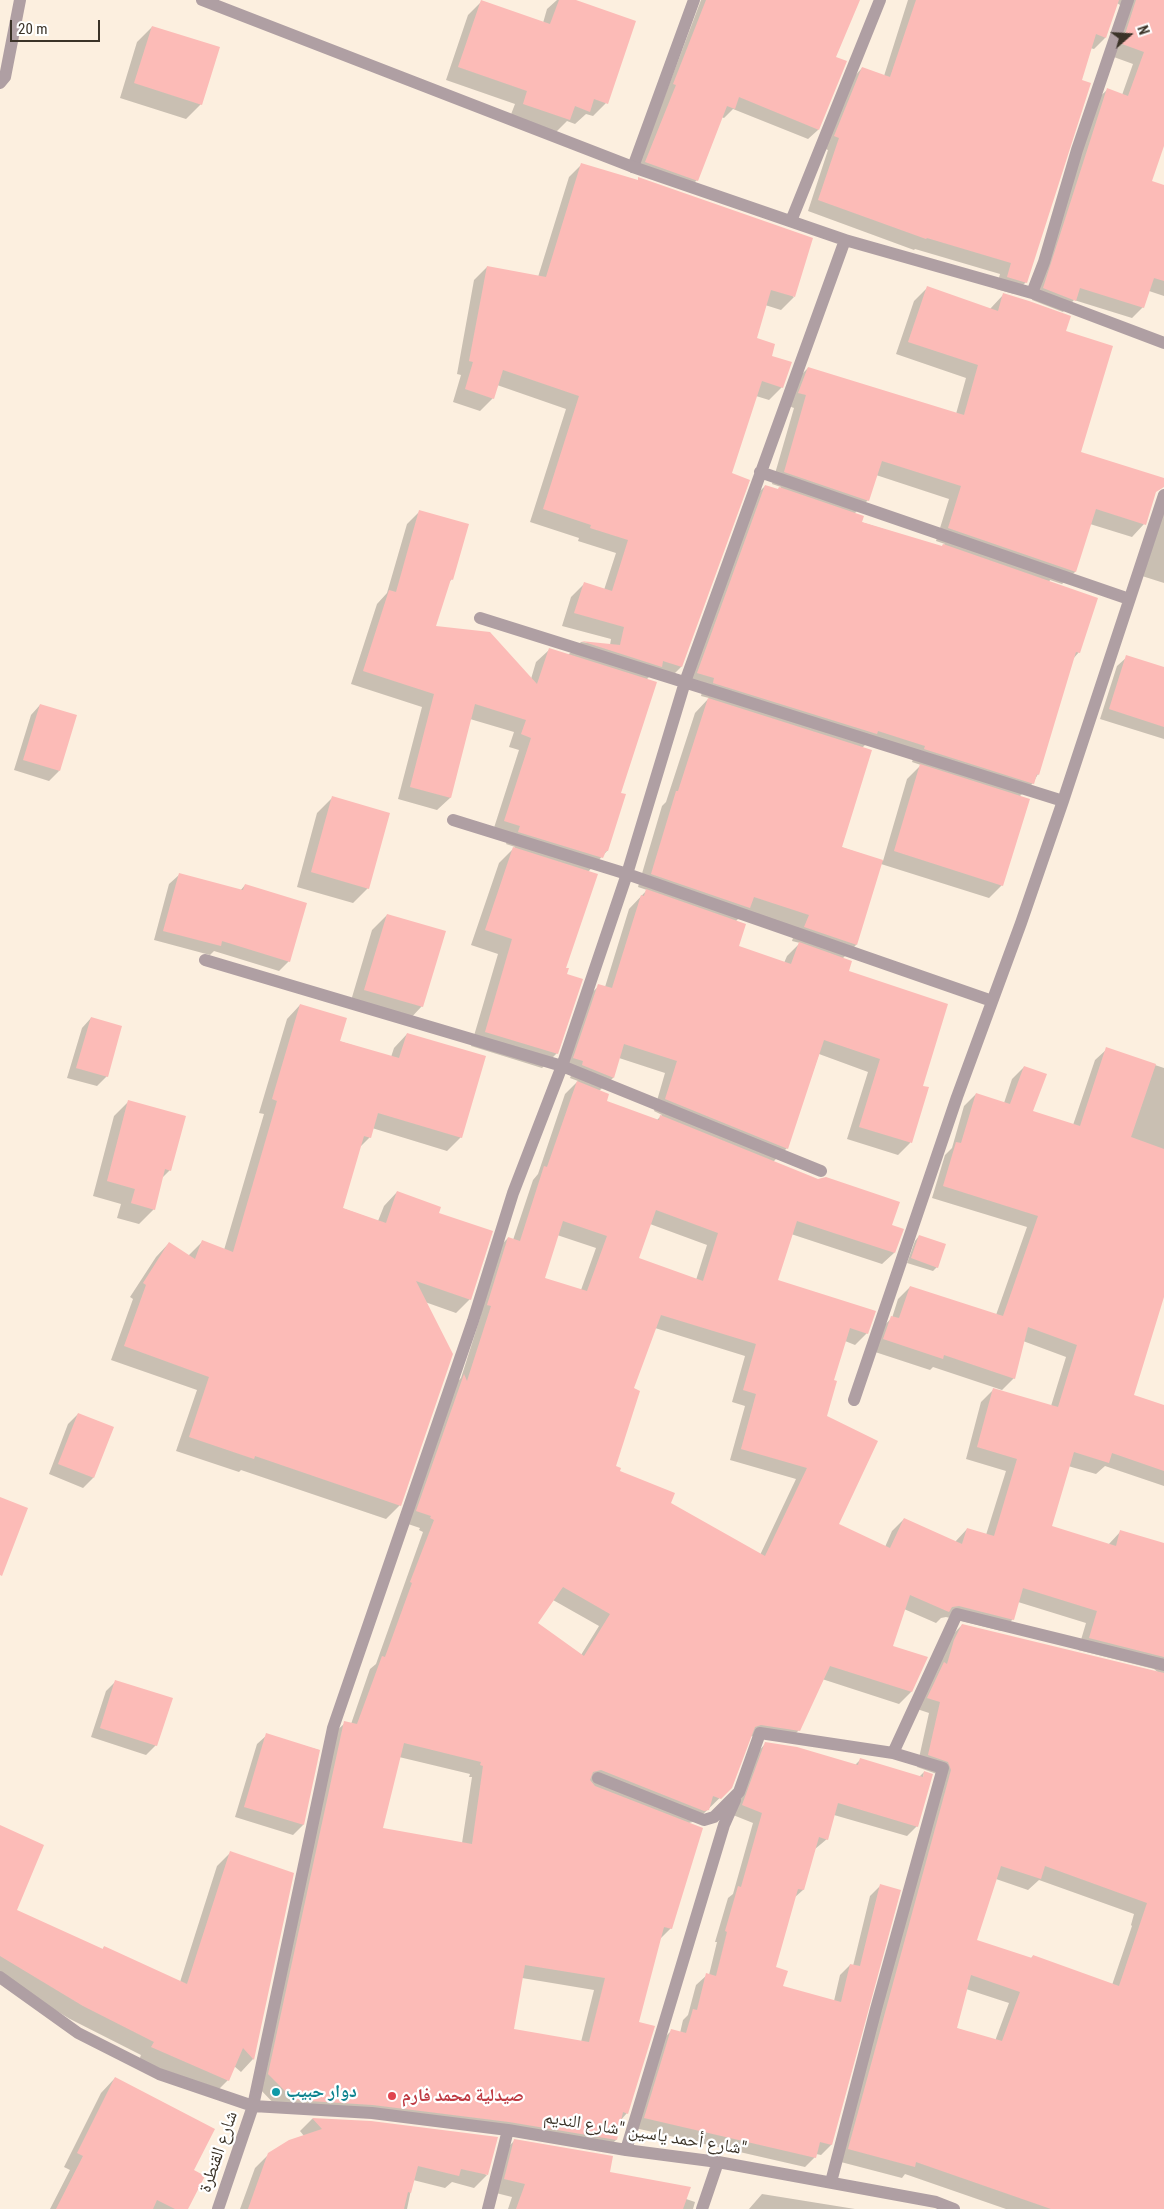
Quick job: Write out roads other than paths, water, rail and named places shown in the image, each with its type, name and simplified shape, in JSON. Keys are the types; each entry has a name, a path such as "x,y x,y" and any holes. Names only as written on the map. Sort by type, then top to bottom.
{"street":[{"path":"0,83 5,77 20,0"},
{"path":"202,0 633,167 845,240 1032,293 1164,343"},
{"path":"633,167 694,0"},
{"path":"791,221 880,0"},
{"path":"1032,293 1044,262 1077,150 1128,0"},
{"name":"شارع القنطرة","path":"218,2209 253,2106 333,1728 473,1321 513,1193 562,1066 627,874 685,682 845,240"},
{"path":"760,472 1129,599"},
{"path":"854,1400 956,1097 1063,801 1164,495"},
{"path":"480,618 1063,801"},
{"path":"453,820 627,874 992,1001"},
{"path":"205,960 562,1066 821,1171"},
{"path":"893,1753 957,1614 1164,1665"},
{"path":"626,2150 724,1825 739,1792 760,1734 893,1753 942,1768 831,2182"},
{"path":"598,1778 704,1820 714,1817 739,1792"},
{"name":"شارع أحمد ياسين \"شارع النديم\"","path":"0,1977 78,2033 159,2074 253,2106 372,2113 508,2130 626,2150 718,2162 831,2182 936,2202 954,2209"},
{"path":"488,2209 508,2130"},
{"path":"702,2209 718,2162"}],"place":[{"name":"دوار حبيب","path":"276,2092"},
{"name":"صيدلية محمد فارم","path":"392,2096"}]}
